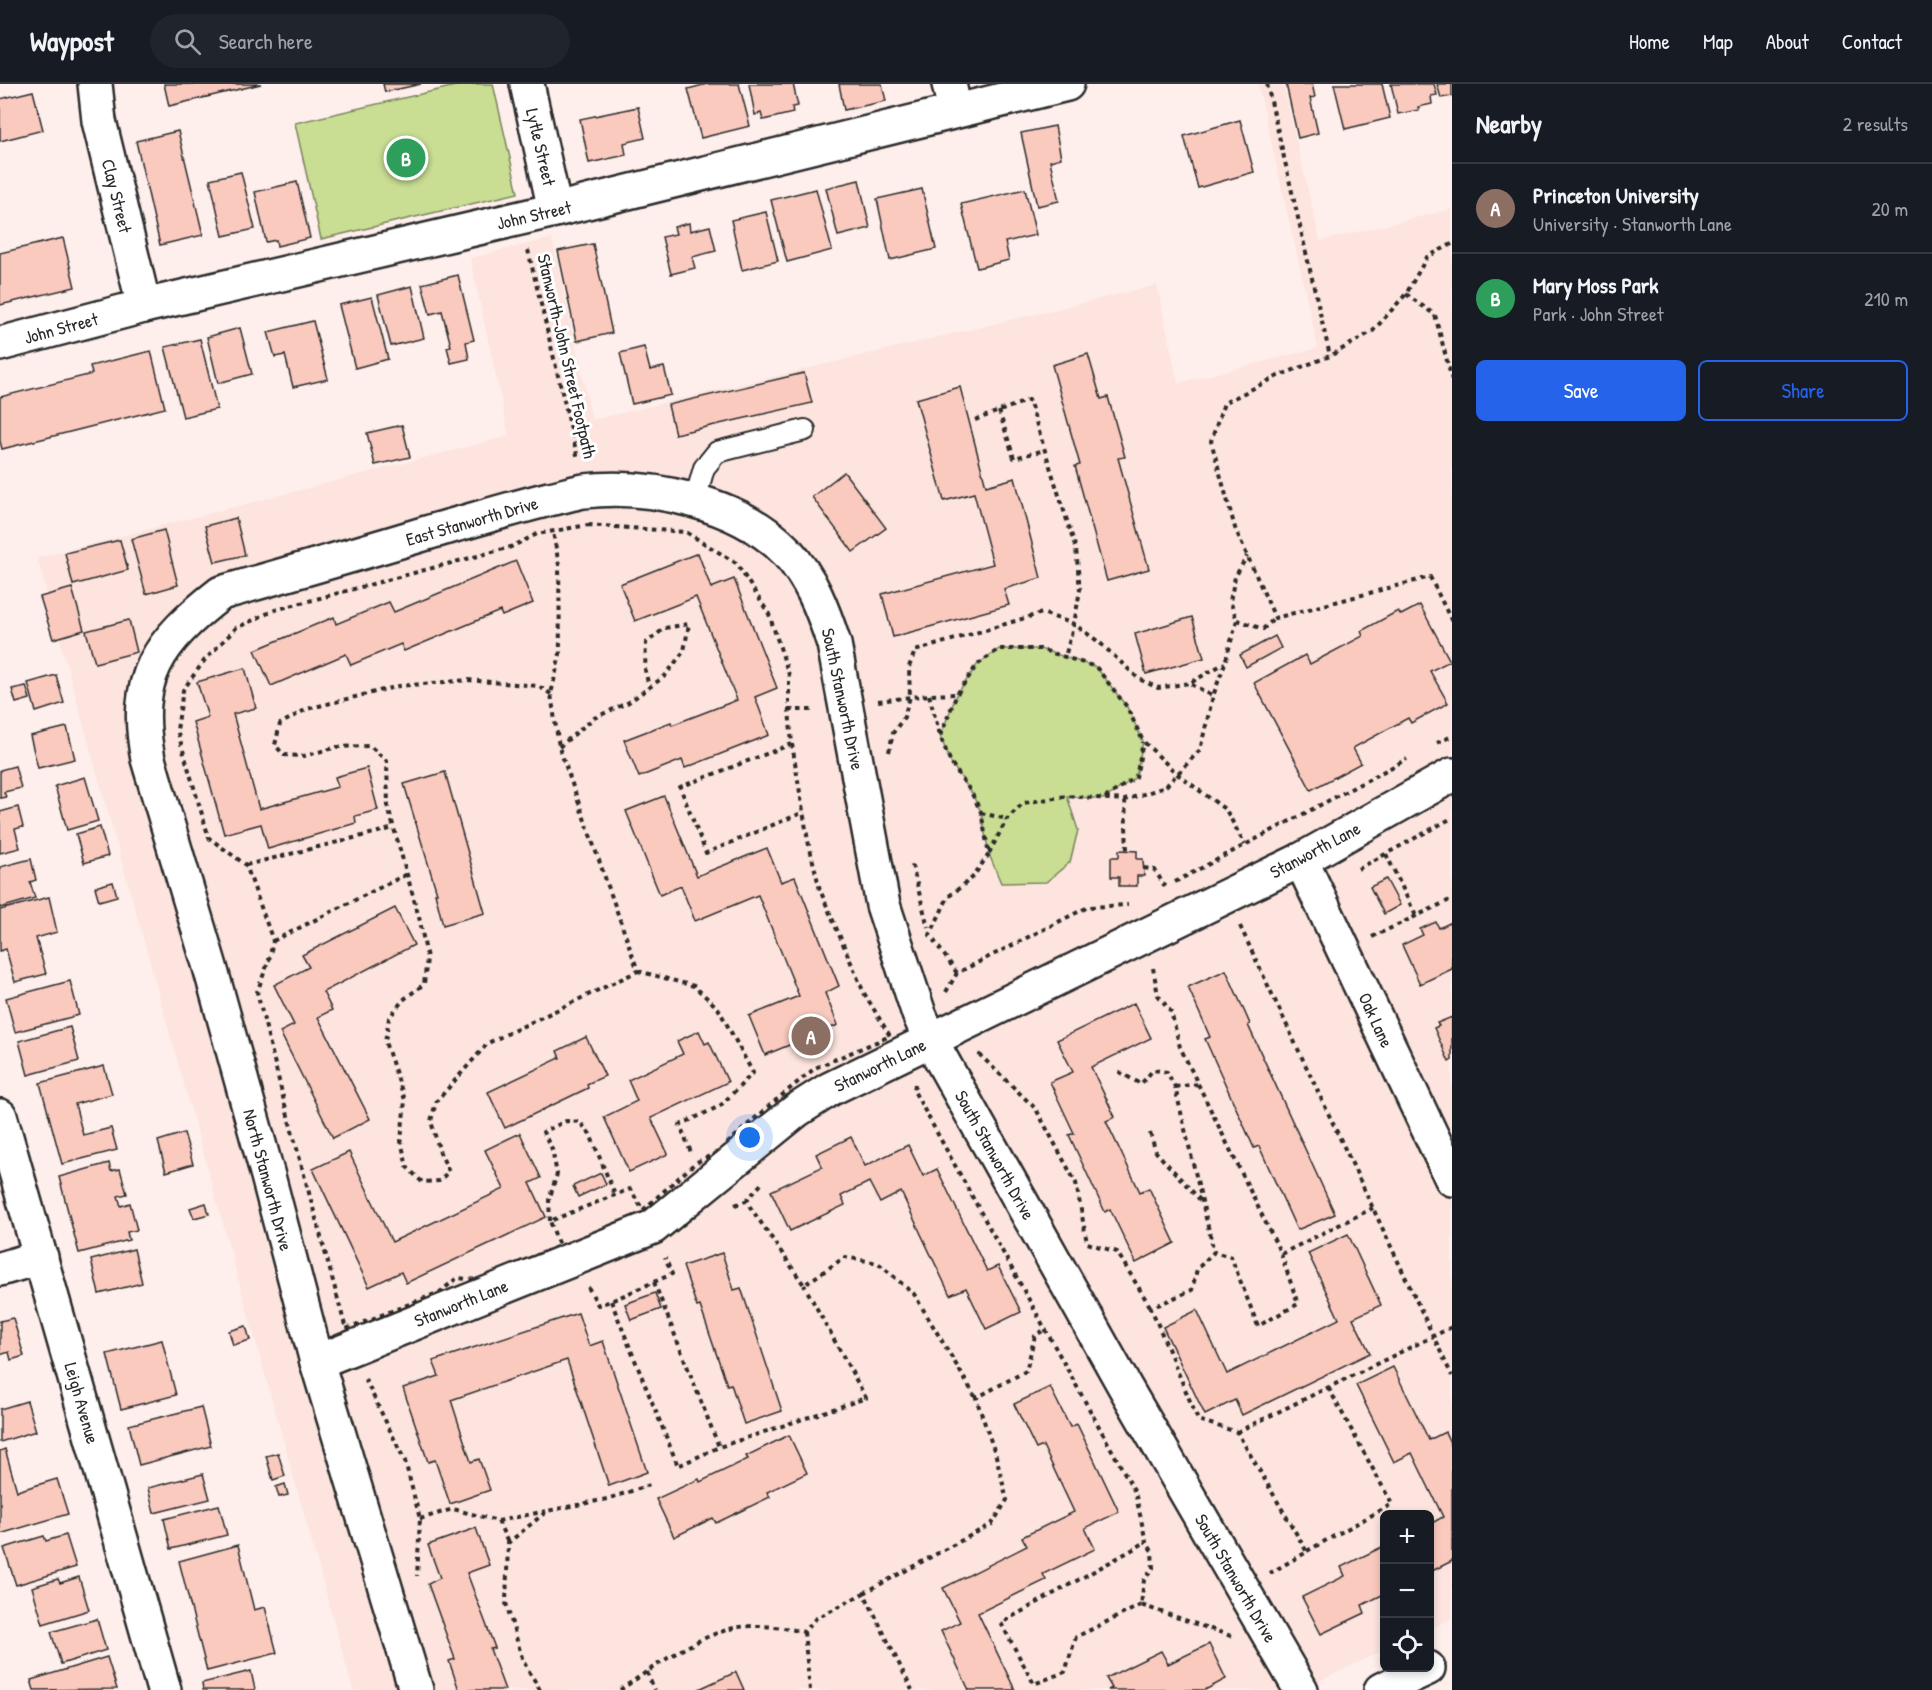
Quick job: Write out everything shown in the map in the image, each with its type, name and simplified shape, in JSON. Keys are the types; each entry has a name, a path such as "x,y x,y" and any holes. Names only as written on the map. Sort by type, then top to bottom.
{"main road":[{"name":"Clay Street","path":"95,84 99,122 144,306"},
{"name":"Lytle Street","path":"527,84 555,210"},
{"name":"John Street","path":"0,344 144,306 555,210 952,98 1067,84"},
{"name":"East Stanworth Drive","path":"153,668 167,642 191,616 221,593 526,505 584,491 620,490 656,493 695,501 726,512 760,529 786,551 805,575"},
{"name":"South Stanworth Drive","path":"805,575 821,605 834,644 883,905 919,1014 931,1041 1119,1376 1301,1690"},
{"name":"North Stanworth Drive","path":"153,668 144,697 142,730 148,759 213,978 316,1362 416,1690"},
{"name":"Stanworth Lane","path":"316,1362 653,1227 805,1105 830,1089 1301,860 1452,775"},
{"name":"Oak Lane","path":"1301,860 1452,1179"},
{"name":"Leigh Avenue","path":"0,1116 164,1690"},
{"path":"0,1269 41,1257"},
{"path":"1434,1665 1452,1656"},
{"path":"1381,1690 1419,1672"}],"lane":[{"path":"695,501 704,468 717,452 805,430"}],"path":[{"path":"1267,84 1330,356"},
{"name":"Stanworth-John Street Footpath","path":"526,241 579,466"},
{"path":"1275,618 1235,528 1211,441 1224,403 1278,376 1330,356 1373,331 1406,294 1427,257 1452,244"},
{"path":"1406,294 1435,315 1452,380"},
{"path":"975,420 1029,400 1076,549 1080,590 1065,657"},
{"path":"999,411 1014,458 1045,450"},
{"path":"550,1221 615,1195 630,1189 643,1210 695,1163 718,1152 815,1068 890,1036 864,993 820,890 792,744 789,675 769,614 736,563 686,532 588,525 537,534 511,547 275,610 236,628 204,661 183,690 177,730 209,838 246,865 273,941 269,960 257,992 346,1329 440,1292 458,1278 478,1280 559,1246 550,1221 549,1200 557,1174 552,1149 543,1132 566,1121 580,1122 590,1134 615,1195"},
{"path":"552,531 559,565 560,654 551,694 559,747 638,971"},
{"path":"930,935 948,897 972,878 989,854 1007,819 1023,803 1067,796 1125,800 1165,787 1200,750 1213,696 1225,663 1236,620 1230,601 1235,577 1248,555"},
{"path":"1236,620 1263,629 1275,618 1430,577 1452,622"},
{"path":"891,763 889,752 893,733 904,717 910,697 909,667 915,651 1042,613 1074,624 1099,642 1139,679 1158,688 1190,683 1225,663"},
{"path":"559,747 594,718 629,702 665,676 684,651 689,624 665,628 646,643 645,670 649,687"},
{"path":"940,735 957,694 977,664 999,649 1040,650 1096,667 1127,706 1143,741 1177,774 1226,810 1245,845"},
{"path":"551,694 538,686 468,680 399,687 307,709 280,724 275,744 285,755 304,756 337,747 370,746 387,761 388,807 420,921 427,958 424,984 403,1000 389,1018 386,1042 405,1100 400,1141 407,1167 422,1182 439,1181 448,1172 440,1154 431,1121 436,1102 488,1043 638,971 694,986 718,1008 753,1073 720,1106 681,1125 695,1163"},
{"path":"1190,683 1213,696"},
{"path":"872,702 957,694"},
{"path":"929,695 940,735 951,763 971,792 981,812 989,854"},
{"path":"789,710 822,710"},
{"path":"1431,747 1452,736"},
{"path":"1104,799 1136,777 1143,741"},
{"path":"792,744 680,787 706,853 804,812"},
{"path":"1156,891 1410,758"},
{"path":"1125,800 1127,851"},
{"path":"981,812 1007,819"},
{"path":"1351,873 1452,818"},
{"path":"246,865 394,828"},
{"path":"1386,854 1416,916"},
{"path":"909,855 930,935 957,973"},
{"path":"1144,867 1155,870 1165,887"},
{"path":"273,941 407,874"},
{"path":"1372,937 1452,899"},
{"path":"943,998 957,973 1088,907 1130,905"},
{"path":"1229,931 1240,926 1452,1376"},
{"path":"1367,927 1377,947"},
{"path":"1152,961 1158,995 1171,1012 1180,1047 1281,1254 1298,1304 1258,1326 1232,1257 1214,1252"},
{"path":"989,1049 980,1055 1036,1109 1076,1184 1087,1243 1117,1252 1150,1308 1198,1420 1237,1432 1307,1552"},
{"path":"1119,1072 1141,1084 1153,1070 1167,1072 1175,1088 1214,1252"},
{"path":"916,1080 914,1091 1135,1492 1146,1542 1152,1551 1153,1568 1144,1580 1141,1605"},
{"path":"1175,1088 1199,1084"},
{"path":"1150,1133 1155,1152 1202,1201"},
{"path":"611,1301 678,1466 719,1447 866,1398 804,1286 746,1201 724,1208"},
{"path":"1281,1254 1373,1208"},
{"path":"1150,1308 1192,1290 1197,1269 1214,1252"},
{"path":"584,1281 598,1305 611,1301 672,1274 664,1256"},
{"path":"804,1286 845,1257 878,1263 914,1294 976,1398 996,1456 1007,1500 992,1524 814,1619 804,1632 810,1690"},
{"path":"654,1282 719,1447"},
{"path":"1237,1432 1452,1327"},
{"path":"976,1398 1026,1371 1035,1336 1044,1330"},
{"path":"362,1371 405,1461 420,1519 417,1577"},
{"path":"365,1378 370,1371"},
{"path":"1266,1575 1392,1504 1328,1387"},
{"path":"420,1519 453,1509 498,1521 607,1499 650,1485"},
{"path":"508,1543 547,1511"},
{"path":"498,1521 508,1543 506,1603 523,1661 540,1690"},
{"path":"1146,1542 1001,1623 1034,1684 1065,1672 1077,1637 1141,1605 1217,1629 1237,1638"},
{"path":"864,1593 912,1690"},
{"path":"620,1690 691,1645 731,1628 780,1626 804,1632"},
{"path":"647,1672 654,1690"}],"shaded area":[{"path":"1258,84 1283,84 1320,241 1452,209 1452,1618 1434,1627 1434,1510 1380,1510 1380,1652 1301,1690 353,1690 37,558 509,436 470,258 552,238 592,420 1157,285 1178,383 1318,348"}],"green space":[{"path":"464,84 493,84 518,193 321,239 295,123"},
{"path":"999,649 1040,649 1096,667 1127,707 1143,741 1136,777 1104,799 1067,796 1078,830 1070,862 1046,882 1001,883 989,854 981,812 971,792 951,763 940,736 957,694 977,665"}],"building":[{"path":"164,84 261,84 169,106"},
{"path":"383,84 421,84 385,92"},
{"path":"707,84 739,84 750,126 701,138 688,89"},
{"path":"749,84 793,84 798,106 792,107 793,113 763,120 761,113 755,115"},
{"path":"839,84 882,84 886,101 844,110"},
{"path":"1286,84 1312,84 1315,97 1310,98 1318,133 1298,138"},
{"path":"1334,84 1382,84 1390,118 1345,129"},
{"path":"1391,84 1434,84 1437,95 1431,96 1432,104 1418,107 1419,110 1398,114"},
{"path":"1437,84 1452,84 1452,96 1441,98"},
{"path":"33,91 43,130 0,141 0,99"},
{"path":"638,107 645,138 624,143 626,155 589,163 580,119"},
{"path":"1240,120 1254,172 1198,188 1184,136"},
{"path":"1055,126 1061,158 1050,161 1059,201 1037,206 1021,133"},
{"path":"178,131 203,235 160,245 136,141"},
{"path":"241,172 255,229 223,236 210,179"},
{"path":"859,180 870,228 838,236 826,188"},
{"path":"297,182 310,238 277,246 276,240 266,242 255,192"},
{"path":"816,189 832,250 787,262 771,200"},
{"path":"922,189 936,249 890,260 877,199"},
{"path":"1025,189 1036,235 1005,242 1009,260 977,268 961,204"},
{"path":"766,212 778,261 742,270 731,220"},
{"path":"689,223 690,231 710,226 716,251 692,257 695,268 671,274 662,237 676,234 674,227"},
{"path":"63,238 75,287 0,305 0,253"},
{"path":"593,244 612,333 577,341 558,251"},
{"path":"458,275 474,340 466,342 469,359 451,363 447,347 451,346 442,311 430,314 422,284"},
{"path":"412,286 424,338 391,346 378,295"},
{"path":"372,297 388,359 355,368 339,305"},
{"path":"313,321 328,379 293,387 285,355 275,357 268,332"},
{"path":"240,328 252,374 218,383 207,337"},
{"path":"200,339 217,409 183,417 165,347"},
{"path":"644,347 650,370 664,367 671,395 632,404 620,353"},
{"path":"151,351 165,408 2,449 0,397 92,374 90,366"},
{"path":"1088,354 1101,399 1108,397 1125,457 1118,458 1149,569 1107,581 1075,466 1080,465 1052,365"},
{"path":"804,373 812,403 675,434 668,405"},
{"path":"960,387 986,486 1015,478 1041,578 1004,589 1009,605 893,637 882,594 993,564 974,493 944,501 916,399"},
{"path":"402,425 410,457 375,465 367,433"},
{"path":"844,472 886,528 853,552 812,497"},
{"path":"236,518 245,555 215,562 205,526"},
{"path":"164,530 178,585 146,594 131,539"},
{"path":"120,540 128,570 73,585 65,553"},
{"path":"698,553 711,588 734,579 777,688 755,697 769,735 685,768 682,760 639,777 624,740 671,722 672,725 737,700 696,597 635,621 620,584"},
{"path":"516,561 533,603 502,616 500,611 404,651 401,644 351,665 346,654 271,686 255,650 334,617 336,624 389,602 394,612"},
{"path":"72,588 84,630 53,639 40,597"},
{"path":"1420,605 1450,661 1430,671 1448,703 1411,723 1408,718 1353,748 1361,763 1311,790 1254,683 1305,655 1310,664 1363,636 1361,631 1398,611 1401,615"},
{"path":"1192,617 1204,658 1146,674 1135,634"},
{"path":"129,620 137,652 95,663 86,631"},
{"path":"1275,636 1281,648 1246,667 1240,655"},
{"path":"245,668 256,708 233,714 259,809 338,787 335,777 367,768 378,810 355,816 356,823 268,849 261,824 224,834 193,722 208,717 197,682"},
{"path":"56,675 64,703 36,712 28,683"},
{"path":"26,686 30,699 16,703 12,689"},
{"path":"67,727 75,759 38,768 30,736"},
{"path":"15,766 21,788 4,792 6,797 0,798 0,770"},
{"path":"445,772 485,913 443,925 435,893 437,893 404,784"},
{"path":"85,777 98,821 67,830 55,786"},
{"path":"664,796 697,876 767,848 781,882 795,877 839,986 825,993 838,1025 765,1055 749,1016 799,996 758,895 695,921 681,886 660,895 626,811"},
{"path":"18,807 23,827 15,829 20,848 0,853 0,812"},
{"path":"100,827 108,856 84,863 76,834"},
{"path":"1119,850 1137,851 1137,859 1143,859 1144,876 1137,876 1137,886 1119,886 1119,877 1111,877 1111,857 1119,857"},
{"path":"31,859 36,880 30,882 35,898 0,908 0,867"},
{"path":"1386,879 1400,905 1384,914 1370,887"},
{"path":"113,882 117,896 99,901 95,887"},
{"path":"49,897 57,932 36,938 46,974 15,982 6,949 0,951 0,910"},
{"path":"395,908 414,945 323,992 332,1010 318,1017 370,1119 333,1138 280,1032 294,1025 274,985 309,967 302,955"},
{"path":"1436,922 1439,928 1452,922 1452,969 1420,984 1402,945 1423,935 1420,929"},
{"path":"1226,970 1250,1024 1248,1025 1335,1214 1297,1230 1259,1146 1254,1148 1205,1039 1210,1037 1188,987"},
{"path":"70,981 79,1015 15,1032 6,998"},
{"path":"1134,1003 1151,1038 1091,1067 1115,1117 1106,1121 1140,1192 1149,1188 1175,1243 1136,1263 1110,1209 1105,1212 1069,1135 1074,1133 1050,1082 1073,1072 1057,1040"},
{"path":"1452,1017 1452,1060 1449,1062 1434,1028 1439,1026 1437,1023"},
{"path":"70,1027 79,1061 28,1075 19,1041"},
{"path":"699,1031 705,1044 709,1042 728,1082 651,1118 668,1154 629,1172 604,1117 637,1101 628,1080 683,1054 677,1041"},
{"path":"586,1037 605,1076 587,1084 588,1088 505,1128 488,1092 560,1058 557,1051"},
{"path":"104,1066 112,1094 75,1104 83,1135 111,1128 117,1150 62,1164 40,1083"},
{"path":"184,1133 193,1164 166,1172 158,1141"},
{"path":"520,1133 541,1178 530,1183 546,1217 406,1283 401,1272 369,1287 313,1169 349,1152 392,1242 504,1189 485,1150"},
{"path":"851,1137 865,1166 908,1145 923,1176 937,1169 987,1271 998,1266 1021,1312 986,1329 966,1288 950,1295 901,1192 880,1203 869,1182 841,1196 845,1205 790,1231 771,1191 822,1167 816,1154"},
{"path":"109,1163 111,1171 120,1169 127,1194 118,1196 121,1206 130,1203 137,1230 127,1232 129,1240 79,1253 59,1177"},
{"path":"601,1173 606,1184 578,1197 573,1186"},
{"path":"206,1203 209,1214 194,1218 190,1208"},
{"path":"1348,1234 1381,1305 1353,1318 1370,1353 1242,1415 1235,1400 1205,1415 1163,1327 1197,1310 1227,1374 1339,1319 1308,1253"},
{"path":"134,1249 142,1283 99,1294 91,1260"},
{"path":"722,1253 734,1290 741,1288 782,1411 744,1424 731,1384 727,1385 700,1306 697,1307 683,1266"},
{"path":"655,1293 661,1309 631,1320 625,1304"},
{"path":"578,1313 589,1346 603,1341 647,1472 609,1486 567,1360 451,1400 471,1462 479,1459 490,1490 450,1504 435,1460 428,1462 403,1388 439,1376 433,1361"},
{"path":"13,1318 24,1356 11,1360 9,1352 0,1355 0,1321"},
{"path":"246,1326 250,1340 233,1345 229,1331"},
{"path":"162,1340 176,1395 121,1409 107,1354"},
{"path":"1393,1367 1429,1440 1445,1432 1452,1447 1452,1561 1434,1570 1434,1522 1443,1517 1412,1453 1394,1462 1356,1385"},
{"path":"1050,1387 1070,1427 1077,1424 1119,1512 1085,1528 1095,1549 1043,1574 1046,1580 978,1613 1015,1690 969,1690 941,1631 960,1622 943,1588 1027,1546 1022,1537 1074,1512 1043,1446 1036,1449 1014,1404"},
{"path":"27,1401 36,1431 0,1442 0,1409"},
{"path":"201,1407 211,1446 139,1465 129,1425"},
{"path":"789,1435 807,1473 767,1492 770,1497 716,1523 713,1518 674,1537 656,1499 699,1479 700,1482 748,1459 746,1456"},
{"path":"5,1449 17,1491 57,1479 68,1514 0,1534 0,1451"},
{"path":"278,1453 285,1476 273,1480 266,1456"},
{"path":"203,1474 210,1499 154,1513 148,1488"},
{"path":"285,1484 288,1495 279,1497 276,1487"},
{"path":"219,1505 227,1535 171,1549 164,1519"},
{"path":"476,1528 489,1565 467,1573 495,1648 490,1649 505,1690 459,1690 449,1661 455,1659 428,1584 440,1578 428,1545"},
{"path":"66,1535 76,1567 16,1585 4,1548 44,1536 46,1541"},
{"path":"238,1545 254,1610 265,1607 277,1653 207,1671 179,1561"},
{"path":"1380,1548 1380,1596 1362,1605 1365,1613 1321,1634 1302,1597 1345,1576 1341,1567"},
{"path":"79,1577 89,1610 43,1624 32,1587 58,1579 60,1583"},
{"path":"97,1619 106,1650 61,1664 51,1632"},
{"path":"1209,1644 1226,1679 1205,1690 1108,1690 1112,1688 1106,1678 1161,1651 1168,1664"},
{"path":"107,1657 117,1689 34,1690 31,1680"},
{"path":"251,1671 255,1690 203,1690 202,1683"},
{"path":"736,1672 744,1690 697,1690"}],"place":[{"name":"Mary Moss Park","path":"406,158"},
{"name":"Princeton University","path":"811,1036"}]}
